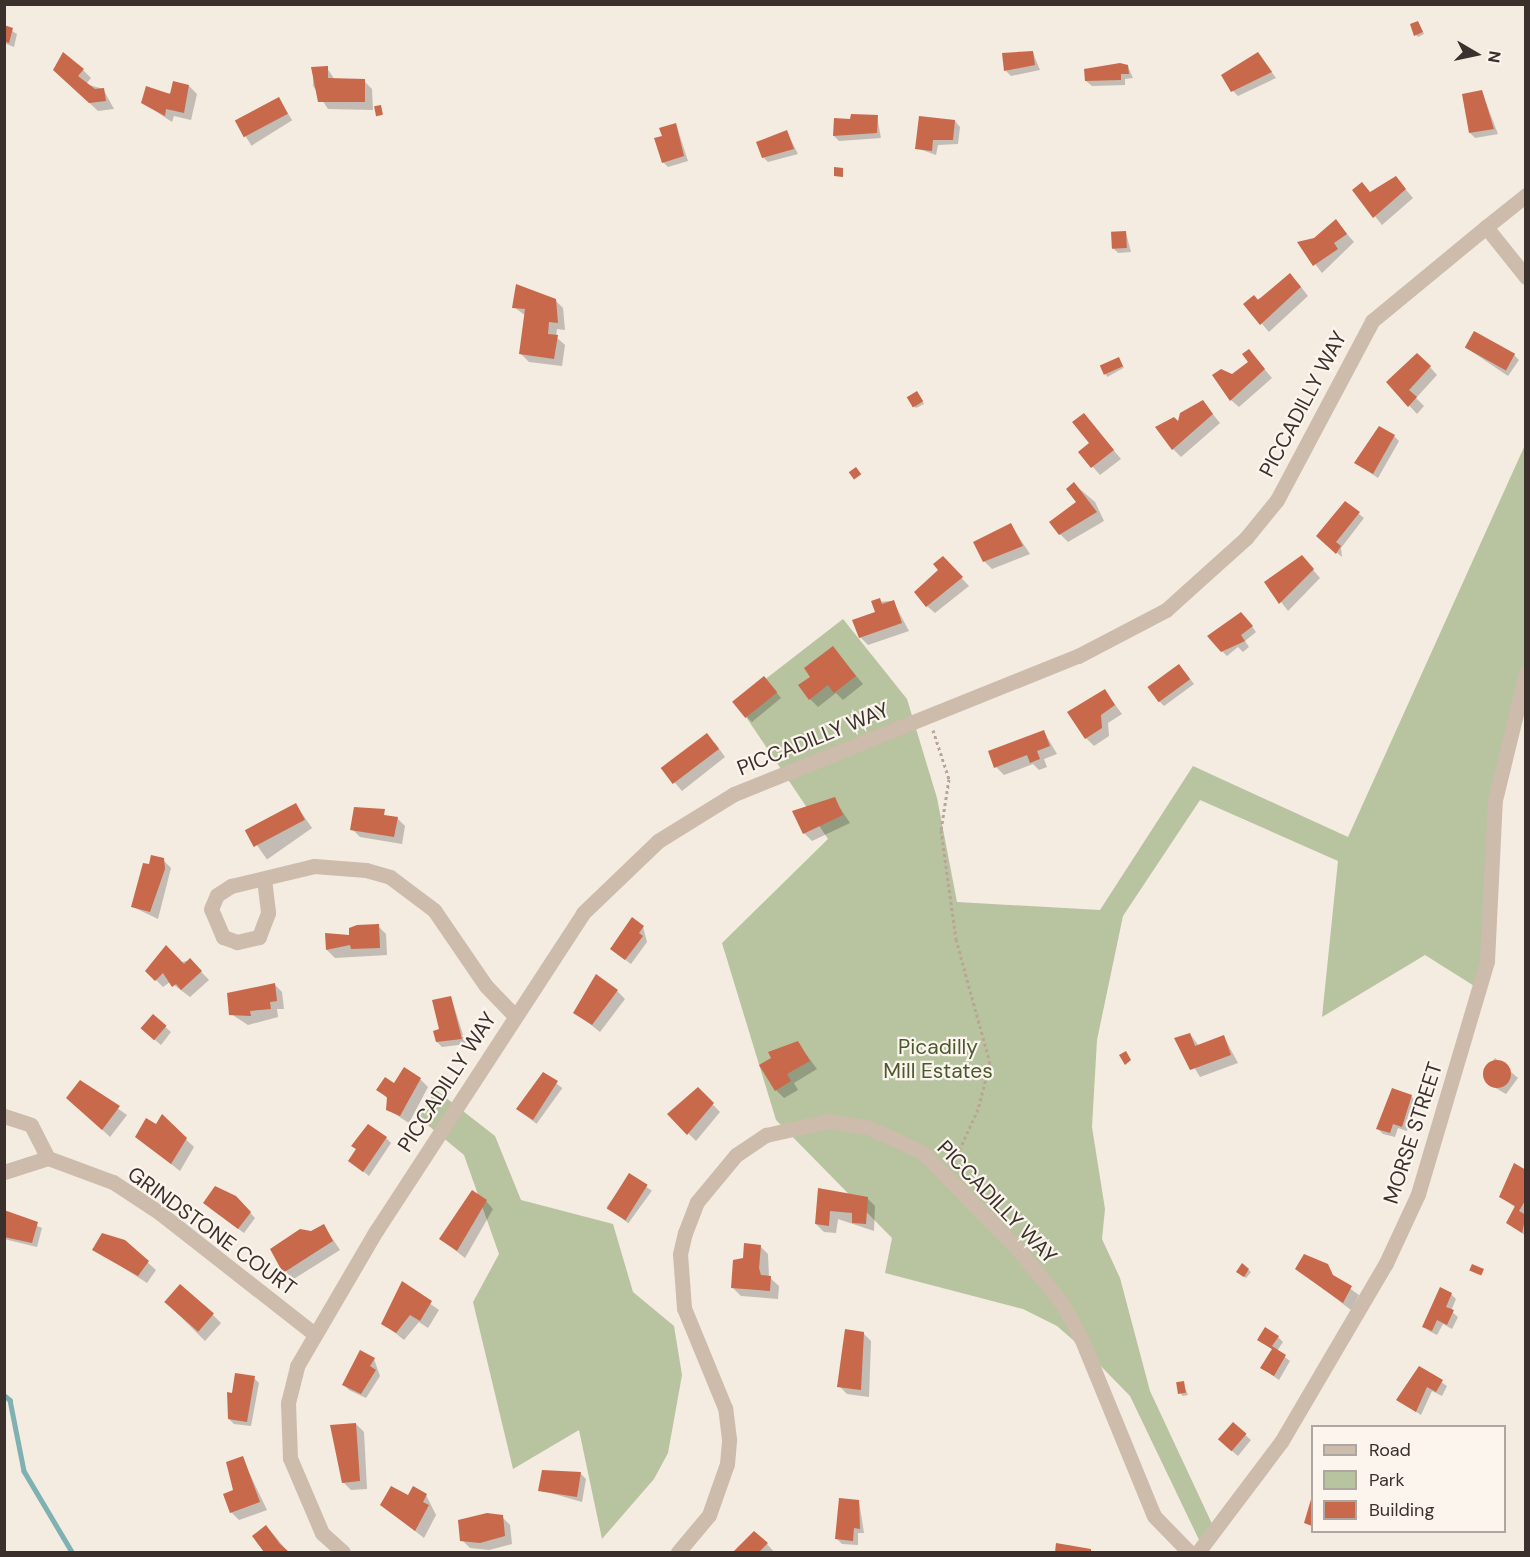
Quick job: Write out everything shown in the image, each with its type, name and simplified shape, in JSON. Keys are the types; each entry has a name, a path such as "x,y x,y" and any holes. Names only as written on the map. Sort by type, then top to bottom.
{"street":[{"path":"1526,195 1486,226 1526,277"},
{"name":"PICCADILLY WAY","path":"343,1552 322,1533 290,1458 288,1403 313,1333 583,913 658,841 773,774 928,715 1128,634 1208,574 1276,500 1372,321 1486,226"},
{"name":"MORSE STREET","path":"1198,1552 1281,1442 1386,1263 1418,1194 1487,961 1495,800 1526,673"},
{"path":"264,879 268,913 259,937 237,942 223,937 212,909 216,895 264,879 314,866 390,877 434,910 486,986 515,1016"},
{"path":"4,1116 31,1125 48,1158 4,1172"},
{"name":"PICCADILLY WAY","path":"678,1552 709,1515 729,1445 725,1408 684,1308 681,1285 685,1233 711,1180 766,1135 828,1121 896,1138 922,1152 947,1176 1062,1303 1154,1516 1189,1552"},
{"name":"GRINDSTONE COURT","path":"48,1158 112,1182 160,1213 313,1333"}],"path":[{"path":"928,715 950,779 941,830 956,939 990,1063 978,1109 947,1176"}],"green space":[{"name":"Picadilly Mill Estates","path":"1525,445 1525,673 1508,742 1479,989 1425,955 1322,1017 1338,861 1200,800 1123,916 1097,1040 1092,1127 1105,1209 1102,1239 1120,1278 1150,1391 1214,1528 1202,1546 1130,1396 1088,1353 1057,1326 1023,1309 885,1273 892,1238 776,1120 722,943 828,839 736,702 843,619 907,699 937,798 957,902 1100,910 1193,766 1348,837"},
{"path":"436,1090 495,1136 521,1200 613,1224 633,1292 674,1326 682,1375 668,1453 654,1479 602,1539 579,1430 513,1469 473,1302 499,1254 464,1155 418,1117"}],"building":[{"path":"1418,21 1423,32 1414,36 1410,24"},
{"path":"4,25 13,28 9,43 4,41"},
{"path":"1033,51 1035,65 1004,71 1002,53"},
{"path":"63,52 84,69 78,76 95,89 104,88 106,101 89,103 53,70"},
{"path":"1258,52 1272,72 1231,92 1221,75"},
{"path":"1120,63 1128,65 1129,74 1121,74 1121,80 1085,81 1084,69"},
{"path":"328,66 328,78 365,79 365,102 318,102 311,67"},
{"path":"173,81 189,85 184,113 166,109 165,116 141,103 146,86 170,94"},
{"path":"1482,90 1494,129 1469,133 1462,94"},
{"path":"279,97 288,114 244,137 235,120"},
{"path":"381,105 383,115 376,116 374,106"},
{"path":"851,114 878,115 877,133 833,136 834,118 850,119"},
{"path":"919,116 955,120 953,140 933,140 932,151 915,149"},
{"path":"676,123 684,156 662,163 654,138 662,136 659,128"},
{"path":"787,130 794,149 762,158 756,142"},
{"path":"834,167 843,168 843,177 834,176"},
{"path":"1396,176 1406,189 1373,218 1352,190 1362,182 1370,192"},
{"path":"1336,219 1347,234 1334,243 1338,249 1313,266 1297,242 1314,238"},
{"path":"1126,231 1127,248 1112,249 1111,232"},
{"path":"1290,273 1301,287 1260,325 1243,304 1254,295 1258,300"},
{"path":"516,284 556,299 558,323 549,322 548,334 558,335 554,359 519,354 525,309 512,308"},
{"path":"1474,331 1515,354 1506,370 1465,348"},
{"path":"1249,349 1265,369 1230,401 1212,375 1221,369 1232,374 1248,362 1242,354"},
{"path":"1417,353 1431,366 1409,390 1417,397 1408,407 1386,382"},
{"path":"1119,357 1123,366 1104,375 1100,366"},
{"path":"917,391 923,401 913,407 907,397"},
{"path":"1203,400 1213,414 1172,450 1155,427 1174,417 1178,421 1180,413"},
{"path":"1084,413 1114,450 1091,468 1078,452 1089,443 1072,422"},
{"path":"1379,426 1395,435 1373,474 1354,463"},
{"path":"856,467 861,474 854,480 849,472"},
{"path":"1074,482 1097,512 1059,535 1049,522 1076,502 1066,489"},
{"path":"1345,501 1360,512 1336,542 1341,546 1336,554 1316,536"},
{"path":"1011,523 1023,546 983,562 973,542"},
{"path":"1302,555 1314,569 1279,604 1264,582"},
{"path":"943,556 963,577 926,607 914,592 938,570 933,564"},
{"path":"880,598 882,604 894,600 902,623 859,638 852,620 875,612 871,601"},
{"path":"1241,612 1253,626 1241,635 1245,641 1221,652 1207,636"},
{"path":"833,646 856,676 834,693 828,685 809,700 798,685 810,677 804,668"},
{"path":"1179,664 1190,679 1159,702 1147,687"},
{"path":"764,676 777,692 745,718 732,702"},
{"path":"1105,689 1115,705 1101,715 1102,728 1085,739 1067,712"},
{"path":"1044,730 1050,746 1037,751 1040,759 1030,763 1027,755 994,768 988,751"},
{"path":"707,733 719,749 673,784 661,768"},
{"path":"835,797 843,815 803,834 792,811"},
{"path":"296,803 305,820 254,847 245,830"},
{"path":"354,807 385,809 384,815 398,817 394,837 350,830"},
{"path":"151,855 164,858 165,869 150,912 131,907 143,863 149,864"},
{"path":"632,917 644,926 639,933 643,936 625,960 610,949"},
{"path":"379,924 380,948 351,949 350,945 326,950 325,933 349,935 349,928 357,925"},
{"path":"166,945 184,964 190,958 202,971 181,990 176,984 172,987 163,973 155,981 145,971"},
{"path":"596,974 618,990 592,1025 573,1013"},
{"path":"275,983 277,1001 270,1002 271,1009 250,1011 251,1016 229,1015 227,993"},
{"path":"451,996 462,1039 436,1042 433,1031 439,1029 432,1000"},
{"path":"153,1014 167,1026 154,1040 141,1028"},
{"path":"1190,1033 1195,1046 1224,1035 1231,1055 1190,1070 1174,1038"},
{"path":"798,1041 810,1061 787,1074 791,1081 775,1091 759,1065 771,1058 768,1052"},
{"path":"1126,1051 1131,1060 1125,1065 1119,1055"},
{"path":"1497,1060 1507,1064 1511,1074 1507,1084 1497,1088 1487,1084 1483,1074 1487,1064"},
{"path":"404,1067 421,1078 400,1116 386,1110 387,1097 376,1090 385,1077 394,1083"},
{"path":"543,1072 558,1081 533,1120 516,1109"},
{"path":"80,1080 120,1106 102,1130 66,1098"},
{"path":"698,1087 714,1103 687,1135 667,1114"},
{"path":"1392,1088 1412,1095 1402,1127 1393,1124 1390,1133 1376,1129"},
{"path":"162,1114 187,1138 171,1164 135,1137 146,1118 156,1124"},
{"path":"368,1124 387,1137 363,1172 348,1161 356,1149 351,1146"},
{"path":"1514,1163 1526,1170 1526,1199 1519,1211 1526,1215 1522,1233 1506,1223 1515,1206 1499,1197"},
{"path":"629,1173 648,1185 625,1220 607,1209"},
{"path":"215,1186 236,1196 251,1212 238,1229 203,1203"},
{"path":"818,1188 868,1197 866,1224 852,1223 852,1213 830,1211 829,1226 815,1224"},
{"path":"472,1190 487,1200 457,1251 439,1239"},
{"path":"4,1210 38,1222 32,1243 4,1237"},
{"path":"324,1224 333,1241 283,1273 270,1249 300,1229 311,1231"},
{"path":"102,1233 125,1240 149,1261 138,1276 92,1250"},
{"path":"744,1243 761,1245 759,1268 761,1275 771,1276 770,1291 731,1288 733,1260 743,1258"},
{"path":"1304,1254 1328,1264 1333,1275 1352,1286 1343,1303 1295,1269"},
{"path":"1242,1263 1249,1269 1244,1277 1236,1272"},
{"path":"1472,1264 1484,1269 1481,1276 1469,1270"},
{"path":"402,1281 432,1301 420,1321 410,1315 396,1333 381,1324"},
{"path":"180,1284 214,1314 198,1332 164,1302"},
{"path":"1440,1287 1452,1293 1446,1307 1454,1310 1447,1325 1437,1320 1432,1331 1422,1327"},
{"path":"1265,1327 1279,1336 1272,1346 1286,1355 1274,1376 1260,1368 1272,1349 1257,1340"},
{"path":"845,1329 864,1332 861,1390 837,1387"},
{"path":"360,1350 375,1358 370,1366 376,1370 361,1394 342,1385"},
{"path":"1419,1366 1443,1380 1436,1392 1427,1387 1416,1412 1396,1400"},
{"path":"235,1373 255,1376 247,1422 228,1419 227,1392 232,1393"},
{"path":"1184,1381 1186,1393 1178,1394 1176,1382"},
{"path":"1233,1422 1247,1434 1231,1451 1218,1439"},
{"path":"356,1423 360,1481 342,1483 330,1425"},
{"path":"243,1456 260,1502 230,1513 223,1494 233,1490 226,1462"},
{"path":"542,1470 581,1472 577,1497 538,1491"},
{"path":"391,1486 408,1495 413,1486 427,1494 423,1502 429,1505 415,1531 380,1505"},
{"path":"839,1498 859,1500 860,1529 854,1528 853,1541 835,1539"},
{"path":"1311,1499 1311,1526 1304,1523"},
{"path":"487,1513 503,1515 505,1536 480,1543 460,1541 458,1520"},
{"path":"266,1525 289,1552 264,1552 252,1536"},
{"path":"754,1531 768,1543 759,1552 733,1552"},
{"path":"1056,1543 1091,1549 1091,1552 1055,1552"}],"waterway":[{"path":"4,1395 10,1400 24,1471 72,1552"}]}
